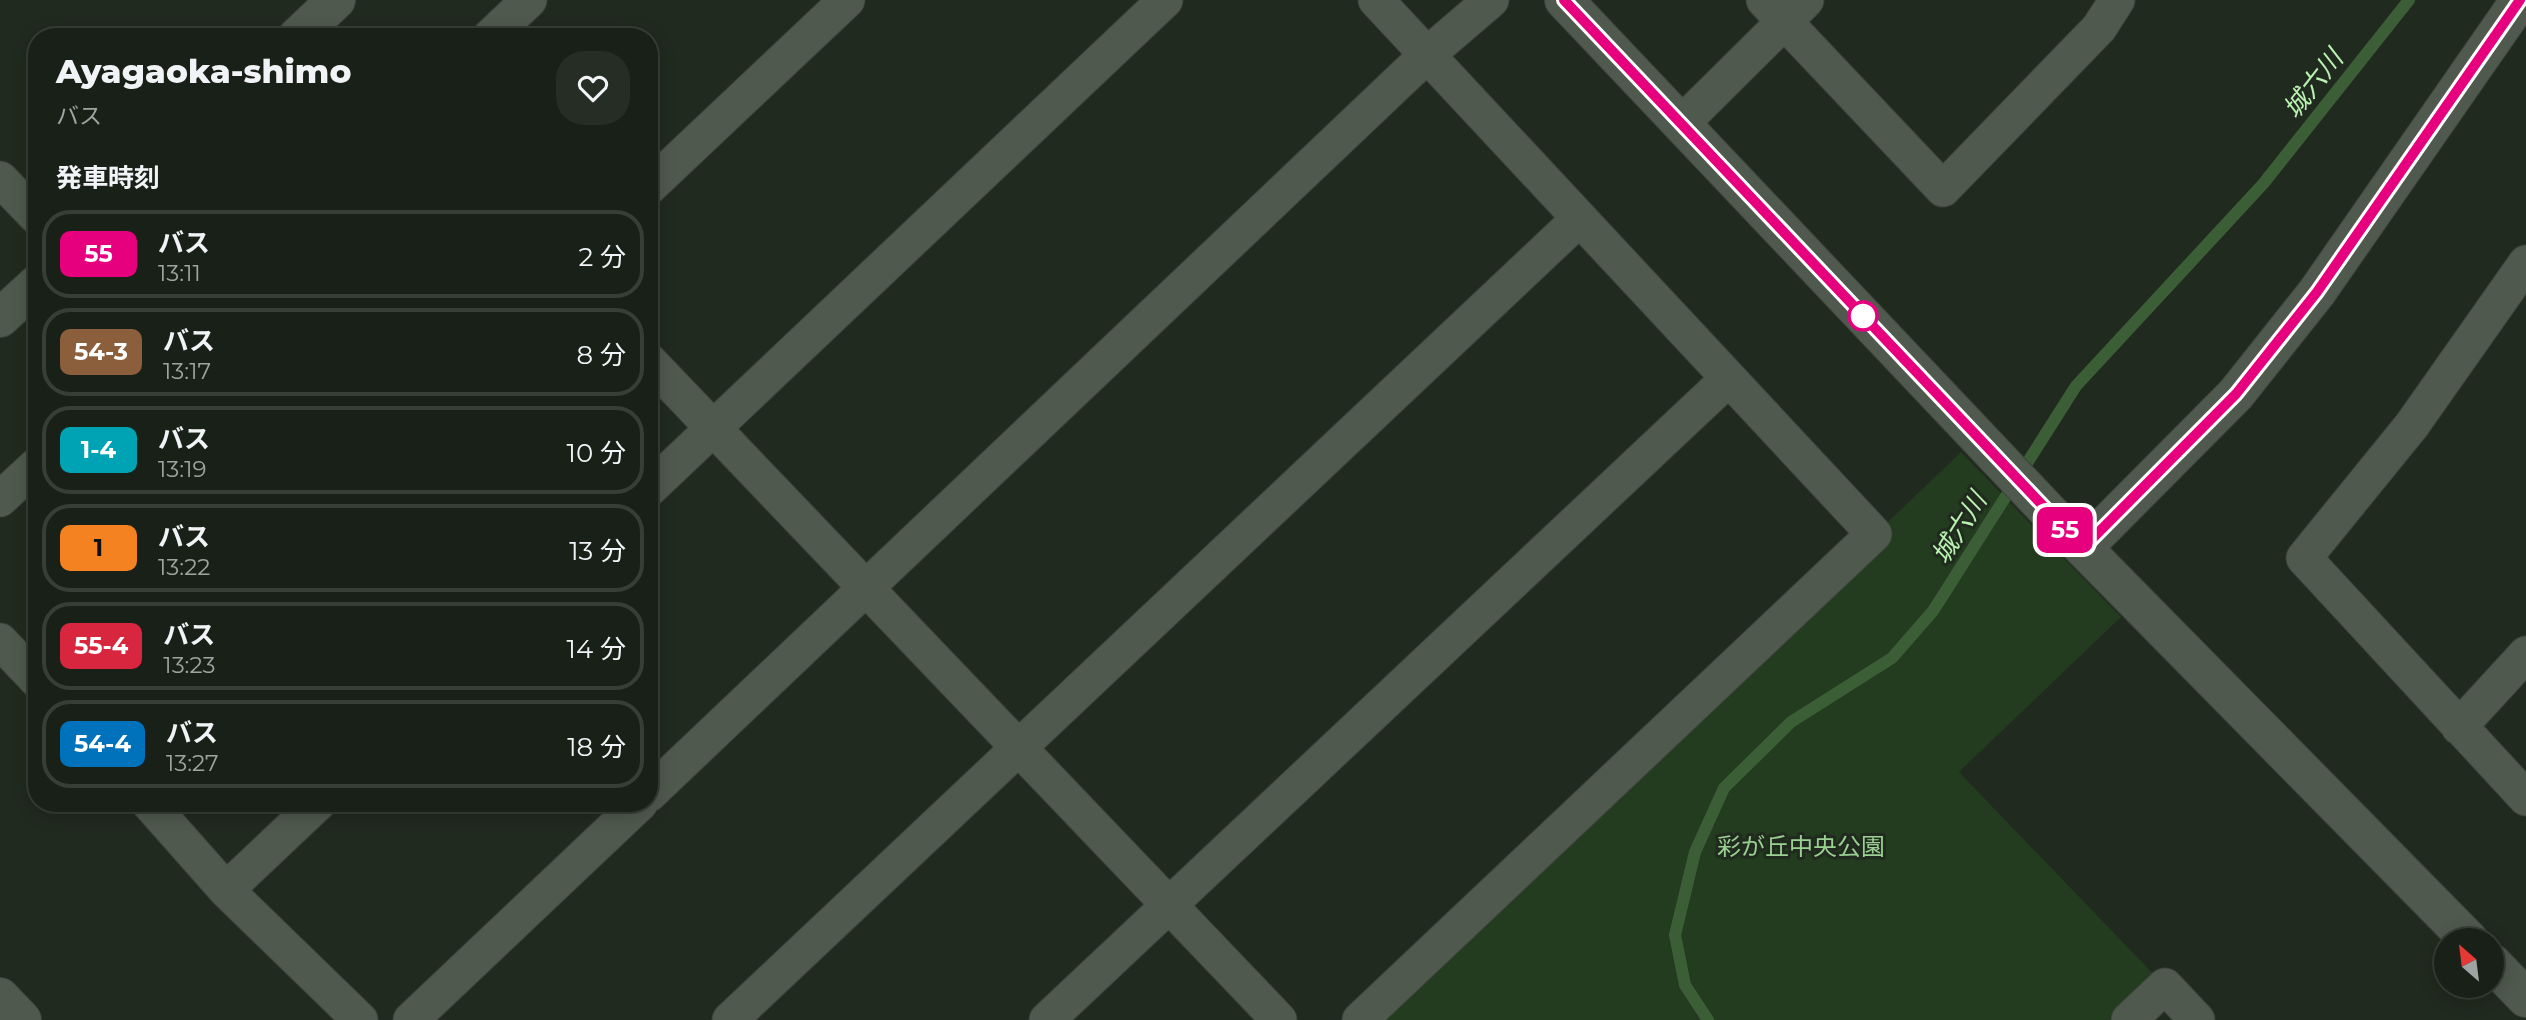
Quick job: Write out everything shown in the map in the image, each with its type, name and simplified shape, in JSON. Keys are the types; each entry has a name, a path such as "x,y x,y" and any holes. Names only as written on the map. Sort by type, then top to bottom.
{"street":[{"path":"499,28 529,0"},
{"path":"658,178 847,0"},
{"path":"658,480 1165,0"},
{"path":"1360,1020 1874,534 1376,0"},
{"path":"658,785 1428,54 1491,0"},
{"path":"1564,0 2083,548 2457,928"},
{"path":"1681,124 1785,7 1943,189 2099,28 2117,0"},
{"path":"2083,548 2236,394 2317,292 2520,0"},
{"path":"0,178 28,208"},
{"path":"730,1020 1579,219"},
{"path":"2526,263 2412,425 2304,558 2526,798"},
{"path":"0,318 28,292"},
{"path":"658,370 1021,748 1168,907 1279,1020"},
{"path":"1047,1020 1728,379"},
{"path":"0,499 28,473"},
{"path":"0,641 28,671"},
{"path":"2459,727 2526,654"},
{"path":"157,812 226,890 360,1020"},
{"path":"226,890 308,812"},
{"path":"411,1020 631,812"},
{"path":"2504,975 2526,998"},
{"path":"2129,1020 2165,986 2197,1020"},
{"path":"0,997 22,1020"}],"green space":[{"name":"彩が丘中央公園","path":"1961,452 2121,617 1959,772 2165,986 2129,1020 1367,1020"}],"waterway":[{"name":"城六川","path":"1708,1020 1685,985 1675,935 1695,852 1724,788 1791,722 1892,658 1933,611 2076,386 2263,184 2409,0"}],"bus line":[{"name":"55","path":"1564,0 2083,548 2236,394 2317,292 2520,0"}]}
